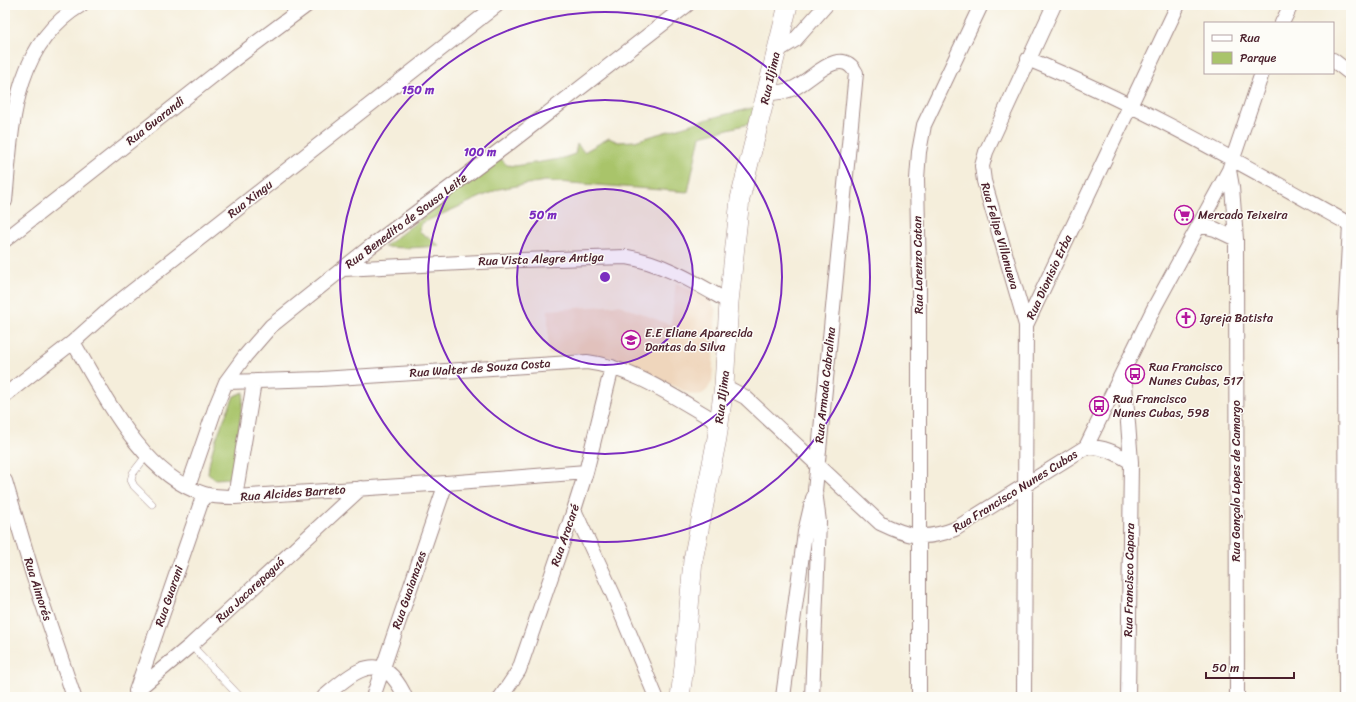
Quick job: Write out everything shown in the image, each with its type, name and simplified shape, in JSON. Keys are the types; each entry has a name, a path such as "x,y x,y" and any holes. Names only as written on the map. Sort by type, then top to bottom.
{"main road":[{"name":"Rua Iljima","path":"680,697 684,675 693,560 719,424 724,386 729,302 740,200 788,5"}],"street":[{"path":"5,201 13,119 21,86 30,60 45,35 69,12 81,5"},
{"name":"Rua Guarandi","path":"5,240 228,64 307,5"},
{"name":"Rua Xingu","path":"5,395 73,342 111,308 496,5"},
{"name":"Rua Benedito de Sousa Leite","path":"188,487 213,412 226,382 244,356 271,326 687,5"},
{"path":"777,51 795,40 826,5"},
{"name":"Rua Lorenzo Catan","path":"919,697 920,538 917,178 919,152 924,125 981,5"},
{"name":"Rua Felipe Villanueva","path":"1026,325 984,181 982,166 986,152 1054,5"},
{"name":"Rua Dionisio Erba","path":"1024,697 1026,325 1178,5"},
{"path":"1283,22 1291,5"},
{"path":"1028,59 1077,79 1130,106 1231,165 1351,225 1345,320 1346,697"},
{"path":"1334,61 1351,74"},
{"name":"Rua Armada Cabralina","path":"767,93 782,92 794,88 808,80 826,66 835,62 844,62 852,66 856,73 815,491 819,522 812,697"},
{"name":"Rua Francisco Nunes Cubas","path":"724,386 745,397 880,523 902,534 920,538 939,536 955,529 1086,447 1155,306 1231,165 1262,74"},
{"name":"Rua Gonçalo Lopes de Camargo","path":"1231,165 1236,239 1237,697"},
{"path":"1198,225 1215,229 1236,239"},
{"name":"Rua Vista Alegre Antiga","path":"343,269 520,260 627,257 642,260 664,268 729,302"},
{"name":"Rua Alcides Barreto","path":"73,342 118,416 147,456 167,474 188,487 204,494 235,497 586,472"},
{"name":"Rua Walter de Souza Costa","path":"226,382 254,382 587,362 612,366 659,389 719,424"},
{"name":"Rua Aracaré","path":"501,697 519,670 574,510 586,472 612,366"},
{"name":"Rua Francisco Capara","path":"1124,371 1131,462 1128,697"},
{"path":"235,497 254,382"},
{"path":"1086,447 1100,447 1112,450 1131,462"},
{"name":"Rua Aimorés","path":"5,481 33,575 74,697"},
{"name":"Rua Guaianazes","path":"373,697 446,483"},
{"name":"Rua Jacarepaguá","path":"135,694 191,645 361,488"},
{"path":"783,697 805,532 815,491"},
{"name":"Rua Guarani","path":"135,694 204,494"},
{"path":"574,510 613,594 656,697"},
{"path":"324,697 349,676 359,671 375,667 382,668 389,673 401,686 405,697"}],"lane":[{"path":"147,456 134,473 132,480 134,486 152,504"},
{"path":"191,645 240,697"}],"shaded area":[{"name":"E.E Eliane Aparecida Dantas da Silva","path":"676,283 711,300 716,310 712,382 707,390 702,394 694,395 625,362 609,357 590,354 548,354 548,310 619,305 671,325"}],"green space":[{"path":"756,107 752,123 700,136 688,192 545,181 499,189 422,223 419,231 440,246 408,248 384,247 500,158 507,165 515,166 560,159 575,154 577,144 584,152 609,138 618,142 635,141 715,117"},
{"path":"244,392 232,478 215,479 208,474 214,444 234,396"}],"place":[{"name":"Mercado Teixeira","path":"1184,215"},
{"name":"Igreja Batista","path":"1186,318"},
{"name":"E.E Eliane Aparecida Dantas da Silva","path":"631,340"},
{"name":"Rua Francisco Nunes Cubas, 517","path":"1135,374"},
{"name":"Rua Francisco Nunes Cubas, 598","path":"1099,406"}]}
